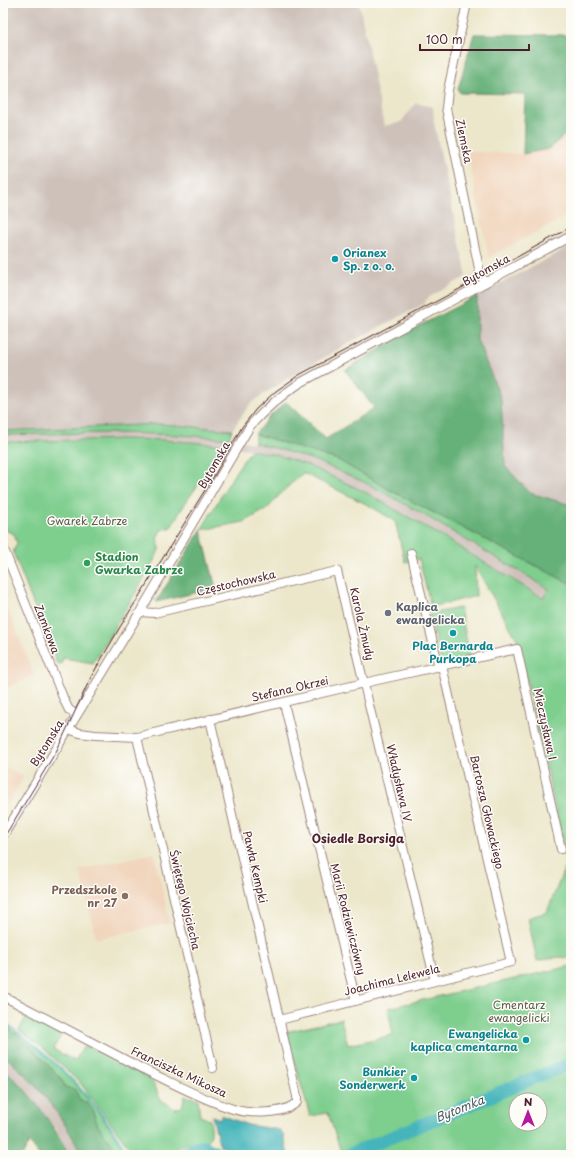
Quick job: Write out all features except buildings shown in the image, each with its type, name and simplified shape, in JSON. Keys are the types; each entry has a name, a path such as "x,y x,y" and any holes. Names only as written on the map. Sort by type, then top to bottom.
{"street":[{"name":"Ziemska","path":"467,3 448,90 446,108 480,273 485,283"},
{"name":"Bytomska","path":"3,836 140,612 250,426 266,409 300,383 571,236"},
{"name":"Zamkowa","path":"3,547 64,700 69,710 77,715"},
{"path":"412,553 440,667"},
{"name":"Częstochowska","path":"140,612 154,613 337,571"},
{"name":"Karola Żmudy","path":"337,571 364,683"},
{"name":"Stefana Okrzei","path":"68,729 80,733 95,735 137,737 364,683 517,650"},
{"name":"Mieczysława I","path":"517,650 561,849"},
{"name":"Bartosza Głowackiego","path":"440,667 511,962"},
{"name":"Władysława IV","path":"364,683 434,981"},
{"name":"Marii Rodziewiczówny","path":"284,703 356,1001"},
{"name":"Pawła Kempki","path":"210,719 279,1020"},
{"name":"Świętego Wojciecha","path":"137,737 213,1068"},
{"name":"Joachima Lelewela","path":"279,1020 511,962"},
{"name":"Franciszka Mikosza","path":"3,996 182,1088 233,1109 256,1113 287,1108 293,1106 297,1102 297,1096 279,1020"}],"shaded area":[{"path":"3,3 359,3 384,126 401,122 416,103 433,107 434,123 466,272 465,277 431,296 425,301 426,303 360,337 270,390 250,404 232,430 161,424 3,431"},
{"path":"571,129 571,214 489,257 467,151 523,154 549,149"},
{"path":"571,246 571,505 530,493 505,466 501,399 477,340 477,296"},
{"path":"164,433 229,439 255,443 314,460 368,484 414,509 549,589 544,598 363,491 307,465 278,455 226,445 164,440 3,442 3,435"},
{"path":"3,598 34,675 3,690"},
{"path":"3,766 24,776 3,812"},
{"name":"Przedszkole nr 27","path":"154,853 170,923 96,939 80,870"},
{"path":"3,1055 14,1064 47,1099 64,1123 82,1155 69,1155 56,1129 40,1108 3,1068"}],"green space":[{"path":"474,34 571,35 571,129 549,149 523,154 525,94 460,93 458,89"},
{"path":"477,296 477,340 501,399 505,466 530,493 571,505 571,584 390,490 338,460 255,434 269,417 286,402 326,439 374,408 345,370 413,329"},
{"path":"161,424 232,430 229,439 201,436 88,433 3,435 3,431"},
{"path":"255,434 338,460 390,490 571,584 571,958 559,957 537,961 528,918 547,912 566,865 564,848 518,641 475,566 476,596 431,607 419,559 405,562 395,521 370,506 303,473 282,492 267,509 244,522 201,530 236,471 251,450 278,455 307,465 363,491 431,530 543,598 549,589 414,509 368,484 314,460 255,443"},
{"name":"Gwarek Zabrze","path":"127,439 164,440 226,445 186,502 171,527 161,530 157,538 160,548 147,574 93,663 63,658 61,664 57,664 13,552 17,543 14,534 5,530 3,525 3,442"},
{"path":"201,530 216,588 156,602"},
{"name":"Plac Bernarda Purkopa","path":"460,608 470,657 444,663 440,658 429,614"},
{"name":"Cmentarz ewangelicki","path":"571,966 571,1061 341,1152 328,1113 310,1116 286,1032 341,1019 348,1045 393,1035 388,1008"},
{"path":"28,1014 62,1034 53,1049 75,1061 83,1047 89,1047 146,1076 154,1084 160,1099 175,1109 182,1107 185,1096 198,1099 200,1116 210,1120 211,1124 210,1136 206,1144 188,1143 175,1149 173,1155 133,1155 132,1151 81,1084 43,1048 19,1030"},
{"path":"3,1022 38,1054 62,1080 65,1087 76,1090 79,1100 87,1103 92,1109 98,1126 120,1155 82,1155 75,1141 48,1100 15,1065 3,1055"},
{"path":"16,1032 55,1063 91,1102 122,1145 125,1155 120,1155 98,1126 92,1109 79,1100 65,1087 62,1080 38,1054 15,1034"},
{"path":"3,1068 40,1108 69,1155 39,1155 29,1142 23,1155 3,1155"},
{"path":"571,1068 571,1155 359,1155 508,1094 508,1132 548,1132 548,1092 513,1092"}],"water":[{"path":"221,1115 248,1125 280,1130 284,1137 288,1155 246,1155 220,1146 212,1116 220,1119"}],"waterway":[{"path":"3,1021 33,1044 61,1069 87,1096 110,1126 121,1143 126,1155"},
{"name":"Bytomka","path":"348,1155 571,1063"},
{"name":"Bytomka","path":"185,1155 191,1150 203,1146 219,1155"},
{"path":"233,1151 235,1155"}],"tram line":[{"path":"3,839 57,750 91,677 120,627 215,474 242,427 256,409 276,391 299,375 571,227"}],"place":[{"name":"Orianex Sp. z o. o.","path":"335,259"},
{"name":"Stadion Gwarka Zabrze","path":"87,563"},
{"name":"Kaplica ewangelicka","path":"388,613"},
{"name":"Plac Bernarda Purkopa","path":"453,633"},
{"name":"Przedszkole nr 27","path":"125,896"},
{"name":"Ewangelicka kaplica cmentarna","path":"526,1040"},
{"name":"Bunkier Sonderwerk","path":"414,1078"}],"district":[{"name":"Osiedle Borsiga","path":"358,839"}]}
